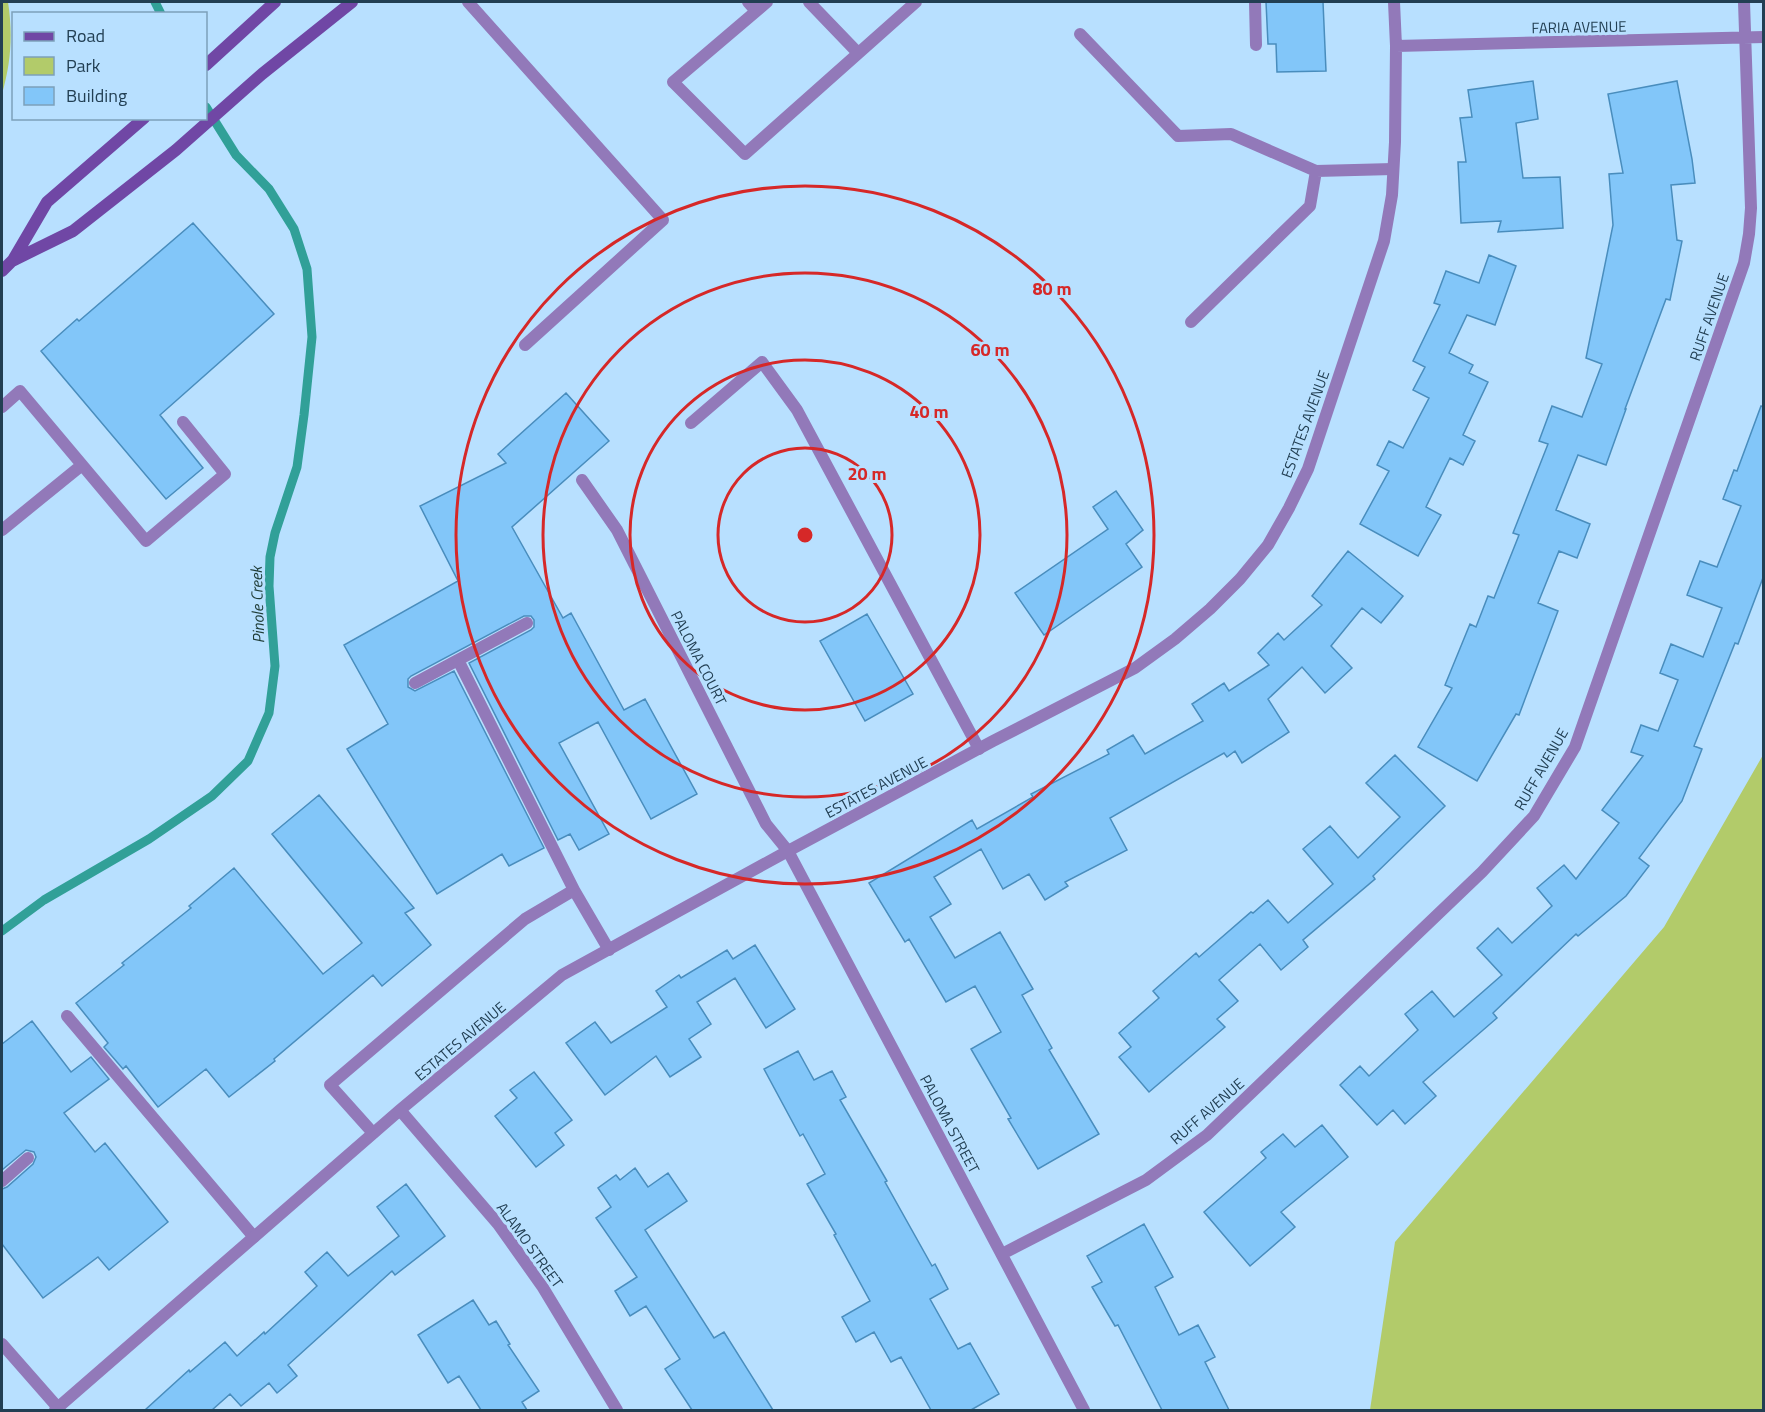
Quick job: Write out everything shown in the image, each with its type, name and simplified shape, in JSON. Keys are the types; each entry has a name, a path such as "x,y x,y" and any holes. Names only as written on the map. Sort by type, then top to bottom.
{"main road":[{"path":"207,64 275,2"},
{"path":"12,261 73,231 176,150 262,74 352,2"},
{"path":"2,271 12,261 47,202 142,120"}],"street":[{"path":"468,2 663,220 525,345"},
{"path":"767,2 752,6 673,82 745,154 916,2"},
{"path":"809,2 858,53"},
{"path":"1254,2 1256,45"},
{"name":"ESTATES AVENUE","path":"57,1410 373,1133 562,975 788,851 1135,668 1175,639 1240,579 1268,545 1308,469 1384,241 1392,195 1395,2"},
{"name":"RUFF AVENUE","path":"1002,1254 1146,1180 1207,1135 1482,872 1534,816 1575,747 1744,264 1751,208 1744,2"},
{"path":"1080,34 1178,136 1231,134 1316,171 1393,169"},
{"name":"FARIA AVENUE","path":"1396,46 1764,37"},
{"path":"1191,322 1310,206 1316,171"},
{"path":"691,423 762,362 797,410 979,749"},
{"path":"2,407 20,391 146,541 225,474 183,422"},
{"path":"2,530 82,465"},
{"name":"PALOMA COURT","path":"582,480 617,530 766,824 788,851"},
{"path":"415,683 527,623"},
{"path":"458,660 574,890 609,950"},
{"name":"PALOMA STREET","path":"788,851 1084,1410"},
{"path":"373,1133 330,1085 525,919 574,890"},
{"path":"67,1016 254,1237"},
{"name":"ALAMO STREET","path":"400,1110 498,1224 542,1286 617,1410"},
{"path":"2,1181 27,1158"},
{"path":"2,1344 57,1410"}],"green space":[{"path":"2,2 8,2 11,37 2,94"},
{"path":"1763,755 1763,1410 1370,1410 1395,1242 1664,927"}],"building":[{"path":"1266,2 1323,2 1326,71 1277,72 1276,44 1268,44"},
{"path":"1533,81 1538,119 1516,123 1523,178 1560,177 1563,228 1498,232 1501,221 1461,223 1458,162 1466,162 1460,118 1472,117 1468,90"},
{"path":"1677,81 1695,183 1671,185 1677,240 1682,241 1670,300 1666,299 1606,465 1578,455 1556,510 1590,524 1577,558 1559,551 1538,603 1558,611 1519,715 1516,714 1477,781 1418,747 1452,688 1445,685 1470,624 1476,627 1488,596 1494,598 1519,535 1513,533 1548,444 1539,441 1552,406 1582,417 1602,364 1586,358 1613,225 1609,174 1623,173 1608,94"},
{"path":"193,223 274,314 160,415 203,468 166,499 41,351"},
{"path":"1489,255 1516,266 1495,325 1467,315 1449,353 1473,365 1469,373 1488,382 1463,435 1475,441 1463,465 1450,458 1426,507 1441,515 1418,556 1360,524 1389,471 1377,465 1389,441 1403,448 1429,398 1413,390 1425,367 1413,361 1440,305 1434,303 1446,271 1479,283"},
{"path":"566,393 609,441 512,527 563,618 571,613 624,710 645,699 697,794 651,819 598,722 559,743 609,834 579,850 570,834 558,840 469,663 531,630 534,627 534,620 531,616 524,616 408,679 408,687 415,691 454,671 544,848 509,866 502,854 437,894 347,749 388,724 344,645 458,581 420,506 506,463 498,454"},
{"path":"1761,406 1764,407 1764,575 1738,644 1735,643 1694,746 1702,749 1682,801 1639,858 1649,866 1626,896 1578,936 1576,934 1493,1013 1497,1018 1423,1082 1436,1096 1405,1124 1393,1110 1377,1125 1340,1085 1360,1066 1369,1076 1418,1030 1405,1014 1432,991 1454,1017 1502,975 1477,948 1498,928 1512,943 1552,906 1537,888 1564,865 1576,879 1619,823 1602,810 1643,756 1631,752 1641,725 1658,731 1678,680 1660,673 1671,644 1703,657 1722,608 1687,595 1700,561 1717,567 1741,506 1723,499 1734,470 1737,471"},
{"path":"1116,491 1143,530 1126,544 1142,567 1044,635 1015,593 1108,529 1093,507"},
{"path":"1348,551 1403,596 1381,623 1362,608 1331,646 1352,668 1325,693 1302,667 1268,699 1289,732 1242,763 1235,751 1227,757 1224,753 1110,818 1127,850 1065,882 1068,886 1045,900 1029,874 1003,889 981,849 934,877 951,904 930,917 955,958 1000,932 1033,989 1022,995 1052,1048 1049,1050 1099,1134 1038,1169 1008,1119 1011,1118 971,1049 1001,1032 975,986 946,1002 909,939 905,942 869,883 972,820 977,829 1033,797 1031,794 1109,754 1107,750 1133,735 1145,754 1203,721 1192,704 1224,683 1229,691 1269,665 1258,653 1278,633 1284,640 1322,605 1312,596"},
{"path":"867,614 913,694 865,721 820,641"},
{"path":"1395,755 1445,806 1373,876 1375,879 1303,940 1308,947 1281,970 1260,944 1219,980 1238,1001 1217,1019 1225,1027 1149,1092 1119,1057 1131,1047 1119,1033 1159,998 1153,991 1196,953 1199,957 1268,900 1288,923 1333,884 1303,849 1330,826 1358,858 1400,817 1366,783"},
{"path":"319,795 414,908 405,913 431,945 382,986 373,975 274,1059 275,1061 229,1097 206,1069 158,1107 126,1066 123,1069 104,1047 108,1043 76,1003 191,908 189,906 234,868 323,974 362,943 272,834"},
{"path":"755,945 795,1009 766,1028 735,978 697,1002 711,1024 689,1039 701,1057 670,1077 656,1056 605,1095 566,1043 595,1022 611,1043 667,1007 656,991 679,975 681,978 727,950 733,959"},
{"path":"32,1021 71,1072 91,1057 109,1079 64,1113 95,1152 105,1143 168,1222 109,1270 98,1257 43,1298 2,1244 2,1189 33,1164 36,1157 34,1152 26,1150 2,1170 2,1044"},
{"path":"798,1051 814,1080 832,1071 846,1097 840,1100 887,1181 885,1182 932,1266 935,1264 948,1289 930,1299 958,1349 970,1343 999,1394 971,1410 931,1410 901,1357 891,1362 874,1332 856,1342 842,1317 870,1301 834,1235 836,1234 807,1184 825,1174 803,1134 800,1136 764,1069"},
{"path":"534,1072 572,1120 555,1133 564,1145 536,1167 495,1116 517,1098 510,1090"},
{"path":"1322,1125 1348,1157 1281,1212 1295,1227 1250,1266 1204,1212 1266,1158 1261,1152 1283,1134 1295,1147"},
{"path":"635,1168 648,1187 668,1173 687,1201 645,1230 714,1338 724,1332 773,1410 692,1410 665,1369 680,1359 646,1306 630,1316 615,1291 637,1277 596,1218 611,1207 598,1188 616,1175 620,1180"},
{"path":"406,1184 445,1236 395,1275 392,1271 288,1365 297,1376 277,1393 269,1383 241,1406 230,1394 212,1410 145,1410 189,1370 190,1372 225,1342 237,1356 264,1332 265,1334 317,1286 305,1272 327,1252 348,1276 399,1236 377,1207"},
{"path":"1144,1224 1173,1277 1155,1287 1179,1335 1198,1325 1215,1357 1205,1362 1229,1410 1162,1410 1118,1325 1115,1326 1092,1287 1102,1282 1087,1256"},
{"path":"473,1300 489,1325 496,1321 510,1344 508,1345 539,1391 522,1402 527,1410 481,1410 459,1376 448,1383 418,1335"}],"waterway":[{"name":"Pinole Creek","path":"155,2 160,12"},
{"name":"Pinole Creek","path":"2,931 44,900 149,839 212,796 248,761 269,713 275,666 269,586 270,557 275,533 297,467 304,415 312,337 307,269 294,229 269,189 236,155 207,109"}]}
